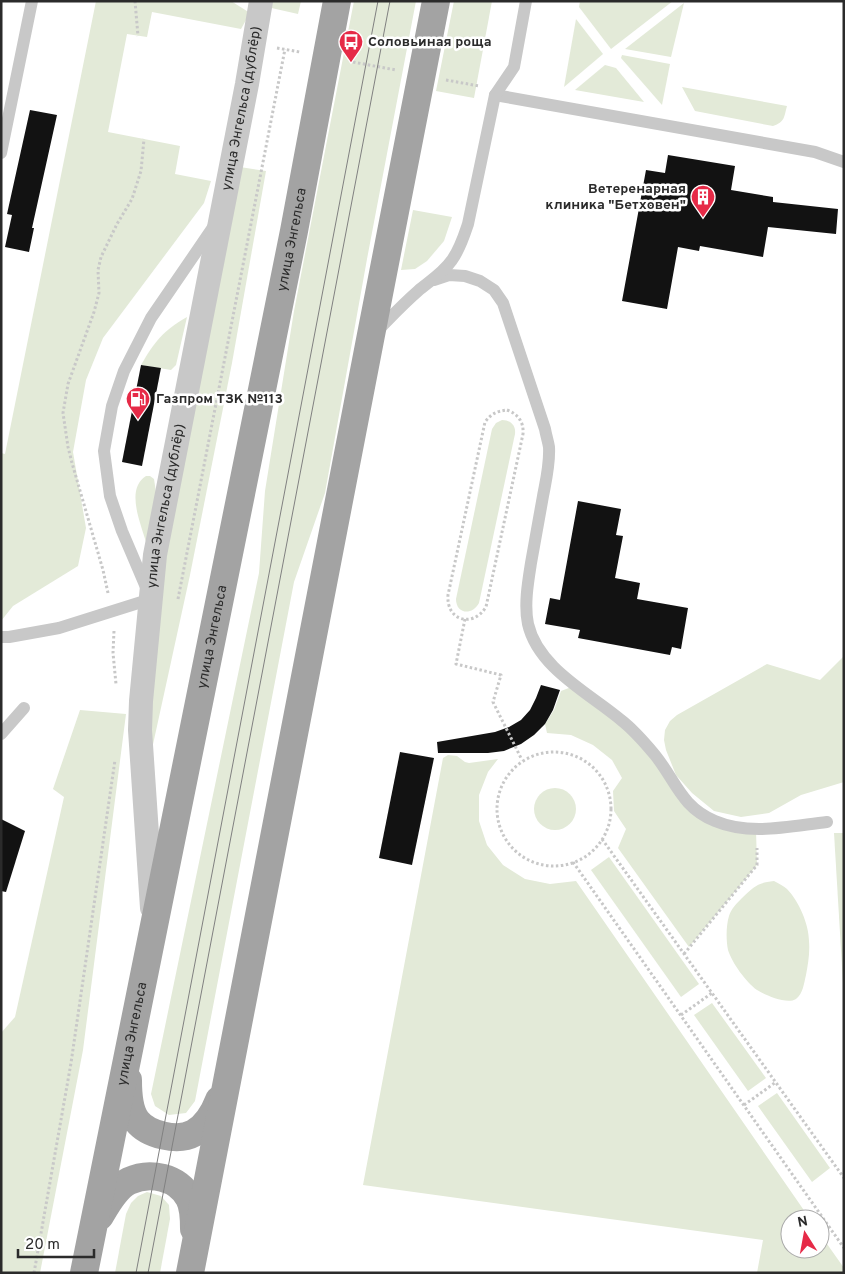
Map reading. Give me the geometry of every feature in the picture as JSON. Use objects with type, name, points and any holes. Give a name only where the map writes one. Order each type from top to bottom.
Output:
[{"type":"main road","name":"улица Энгельса","points":[[87,1261],[292,240],[338,1]]},
{"type":"main road","points":[[191,1266],[436,1]]},
{"type":"main road","points":[[131,1039],[128,1080],[129,1101],[136,1121],[150,1132],[162,1135],[177,1137],[193,1134],[207,1122],[218,1102],[230,1060]]},
{"type":"main road","points":[[87,1261],[100,1216],[112,1195],[128,1181],[142,1176],[160,1176],[179,1184],[189,1198],[195,1227],[191,1266]]},
{"type":"street","name":"улица Энгельса (дублёр)","points":[[153,929],[140,730],[155,555],[261,1]]},
{"type":"lane","points":[[1,153],[32,1]]},
{"type":"lane","points":[[434,280],[452,260],[461,244],[468,224],[497,92],[514,67],[526,1]]},
{"type":"lane","points":[[497,92],[815,152],[844,162]]},
{"type":"lane","points":[[1,637],[59,628],[151,598],[122,531],[110,496],[104,451],[108,424],[124,370],[151,318],[221,215]]},
{"type":"lane","points":[[370,340],[406,302],[420,289],[434,280],[449,275],[465,276],[480,281],[494,290],[503,303],[545,429],[549,447],[548,466],[529,575],[527,600],[528,623],[534,642],[553,666],[622,720],[641,738],[657,758],[687,803],[702,815],[716,822],[756,830],[827,822]]},
{"type":"lane","points":[[1,734],[24,708]]},
{"type":"path","points":[[135,1],[138,36]]},
{"type":"path","points":[[254,43],[421,75],[497,92]]},
{"type":"path","points":[[176,607],[285,49]]},
{"type":"path","points":[[116,687],[112,611],[92,529],[68,447],[64,414],[68,384],[88,331],[98,293],[98,270],[101,257],[132,198],[141,171],[144,140]]},
{"type":"path","points":[[507,410],[513,412],[522,421],[524,427],[523,434],[486,607],[478,616],[472,619],[465,619],[459,618],[454,614],[448,602],[448,595],[485,422],[494,413],[507,410]]},
{"type":"path","points":[[465,619],[456,664],[501,675],[493,702],[522,760]]},
{"type":"path","points":[[557,751],[575,755],[590,764],[603,778],[610,794],[612,812],[607,830],[602,839],[585,857],[568,864],[551,866],[533,862],[518,853],[506,840],[498,824],[496,806],[500,788],[509,773],[522,760],[539,753],[557,751]]},
{"type":"path","points":[[34,1273],[71,1063],[116,752]]},
{"type":"path","points":[[602,839],[844,1178]]},
{"type":"path","points":[[684,954],[757,865],[757,848]]},
{"type":"path","points":[[573,862],[844,1248]]},
{"type":"path","points":[[680,1015],[712,993]]},
{"type":"path","points":[[744,1106],[776,1082]]},
{"type":"green space","points":[[96,1],[231,1],[250,13],[241,29],[152,12],[147,37],[127,34],[108,132],[180,146],[175,174],[211,181],[204,203],[103,338],[86,380],[73,452],[86,528],[78,566],[13,606],[1,621],[1,453],[5,454]]},
{"type":"green space","points":[[268,1],[301,1],[298,14],[267,7]]},
{"type":"green space","points":[[354,1],[416,1],[325,493],[294,582],[195,1101],[186,1113],[169,1115],[155,1106],[151,1094],[259,573],[265,491],[294,311]]},
{"type":"green space","points":[[454,1],[492,1],[474,98],[436,91]]},
{"type":"green space","points":[[580,1],[673,1],[611,49],[579,7]]},
{"type":"green space","points":[[684,3],[671,57],[625,49]]},
{"type":"green space","points":[[576,19],[603,54],[564,87]]},
{"type":"green space","points":[[622,55],[670,64],[662,105],[621,58]]},
{"type":"green space","points":[[605,65],[616,68],[644,102],[575,90]]},
{"type":"green space","points":[[682,87],[787,106],[782,121],[773,126],[695,111]]},
{"type":"green space","points":[[240,167],[266,171],[232,363],[190,575],[152,749],[147,700],[159,586]]},
{"type":"green space","points":[[413,210],[452,217],[444,241],[427,261],[415,269],[401,270]]},
{"type":"green space","points":[[187,317],[176,365],[171,370],[141,365],[160,337]]},
{"type":"green space","points":[[502,420],[512,424],[515,428],[515,434],[479,603],[472,610],[465,612],[459,608],[456,599],[492,429],[496,423]]},
{"type":"green space","points":[[146,476],[154,479],[156,492],[146,542],[138,517],[135,498],[136,489]]},
{"type":"green space","points":[[844,656],[844,782],[801,795],[769,813],[741,817],[714,811],[692,793],[676,775],[664,740],[665,730],[670,721],[677,715],[767,664],[820,680]]},
{"type":"green space","points":[[574,686],[622,720],[701,815],[756,830],[757,865],[689,947],[618,848],[626,829],[614,811],[613,791],[622,778],[612,760],[593,745],[571,735],[547,733],[545,724],[554,710],[561,691]]},
{"type":"green space","points":[[80,710],[126,714],[83,1050],[40,1273],[1,1273],[1,1033],[15,1017],[64,797],[53,789]]},
{"type":"green space","points":[[448,755],[457,756],[469,763],[498,759],[488,772],[479,795],[479,821],[487,845],[503,865],[525,879],[550,884],[576,881],[803,1209],[780,1209],[780,1259],[830,1259],[830,1248],[844,1268],[844,1273],[757,1273],[763,1240],[363,1185],[443,758]]},
{"type":"green space","points":[[559,788],[567,791],[573,797],[576,809],[573,821],[567,827],[551,830],[543,827],[537,821],[534,805],[537,797],[543,791]]},
{"type":"green space","points":[[834,833],[844,833],[844,1000]]},
{"type":"green space","points":[[609,857],[699,984],[681,997],[591,870]]},
{"type":"green space","points":[[774,881],[786,888],[796,900],[809,935],[809,958],[804,985],[798,997],[792,1001],[770,997],[753,987],[736,966],[727,946],[727,924],[733,909],[756,886]]},
{"type":"green space","points":[[712,1003],[766,1078],[748,1091],[694,1015]]},
{"type":"green space","points":[[777,1093],[830,1168],[812,1182],[758,1106]]},
{"type":"green space","points":[[147,1192],[161,1196],[169,1205],[170,1219],[160,1273],[115,1273],[126,1214],[131,1203],[138,1196]]},
{"type":"building","points":[[30,110],[57,115],[32,228],[34,228],[29,252],[5,247],[12,215],[7,214]]},
{"type":"building","points":[[668,155],[735,166],[731,190],[773,197],[773,202],[838,209],[836,234],[768,227],[763,257],[700,246],[699,251],[678,247],[667,309],[622,301],[646,170],[665,173]]},
{"type":"building","points":[[141,365],[161,368],[142,466],[122,462]]},
{"type":"building","points":[[578,501],[621,509],[616,535],[623,536],[615,578],[640,583],[637,599],[688,608],[681,649],[672,647],[670,655],[578,638],[580,630],[545,624],[550,598],[560,600]]},
{"type":"building","points":[[541,685],[560,690],[553,710],[545,724],[521,744],[504,751],[488,753],[438,753],[437,742],[495,732],[521,720],[530,710]]},
{"type":"building","points":[[400,752],[434,758],[412,865],[379,858]]},
{"type":"building","points":[[1,819],[25,831],[6,892],[1,891]]},
{"type":"tram line","points":[[136,1273],[378,1]]},
{"type":"tram line","points":[[148,1273],[390,1]]},
{"type":"place","name":"Соловьиная роща","points":[[351,63]]},
{"type":"place","name":"Ветеренарная клиника \"Бетховен\"","points":[[703,218]]},
{"type":"place","name":"Газпром ТЗК №113","points":[[138,420]]}]
